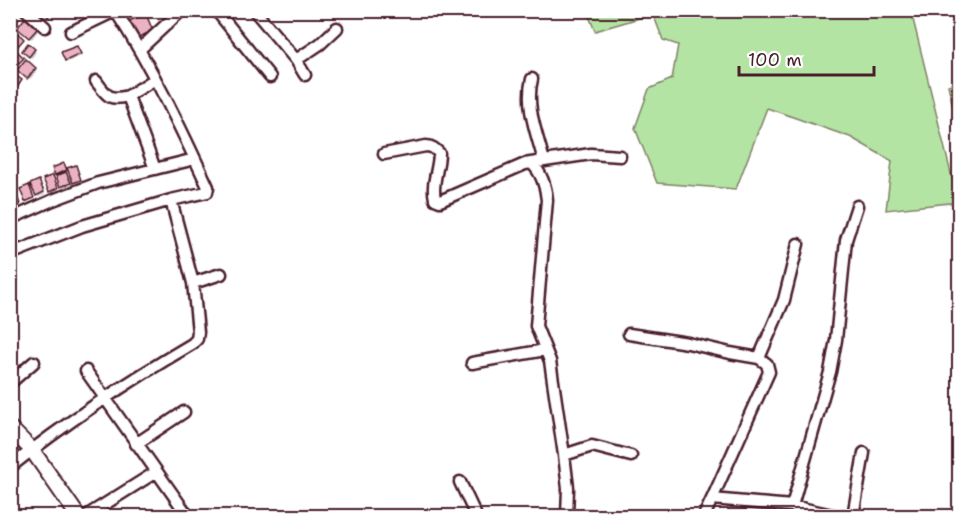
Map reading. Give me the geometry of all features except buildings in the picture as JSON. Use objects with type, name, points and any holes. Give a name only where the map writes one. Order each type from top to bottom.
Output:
[{"type":"street","points":[[26,10],[45,27]]},
{"type":"street","points":[[140,49],[182,10]]},
{"type":"street","points":[[216,10],[270,76]]},
{"type":"street","points":[[254,10],[296,60],[305,75]]},
{"type":"street","points":[[10,254],[82,226],[207,192],[208,187],[195,159],[140,49],[115,11],[71,32]]},
{"type":"street","points":[[296,60],[320,44],[337,28]]},
{"type":"street","points":[[96,81],[111,98],[115,99],[128,96],[155,79]]},
{"type":"street","points":[[532,79],[529,105],[544,160]]},
{"type":"street","points":[[128,96],[155,169]]},
{"type":"street","points":[[384,154],[431,146],[439,153],[434,193],[435,200],[440,201],[465,192],[498,174],[531,163],[591,154],[620,156]]},
{"type":"street","points":[[10,219],[98,183],[195,159]]},
{"type":"street","points":[[531,163],[538,171],[547,193],[536,326],[550,361],[568,488],[567,516]]},
{"type":"street","points":[[10,467],[134,378],[197,339],[193,283],[171,200]]},
{"type":"street","points":[[792,506],[830,372],[836,340],[846,240],[857,206]]},
{"type":"street","points":[[759,358],[784,300],[798,244]]},
{"type":"street","points":[[193,283],[221,274]]},
{"type":"street","points":[[629,334],[688,343],[759,358],[767,364],[769,372],[704,516]]},
{"type":"street","points":[[472,363],[544,350]]},
{"type":"street","points":[[10,383],[34,362]]},
{"type":"street","points":[[86,371],[188,516]]},
{"type":"street","points":[[136,444],[184,412]]},
{"type":"street","points":[[10,428],[32,450],[78,516]]},
{"type":"street","points":[[564,455],[592,446],[631,456]]},
{"type":"street","points":[[853,516],[864,453]]},
{"type":"street","points":[[86,516],[156,471]]},
{"type":"street","points":[[460,482],[476,516]]},
{"type":"street","points":[[712,499],[792,506],[837,516]]},
{"type":"green space","points":[[587,11],[911,11],[958,202],[886,210],[892,161],[850,137],[767,108],[736,189],[657,183],[635,128],[649,89],[672,79],[678,45],[663,40],[653,14],[595,31]]},
{"type":"green space","points":[[960,82],[959,134],[948,85]]}]
